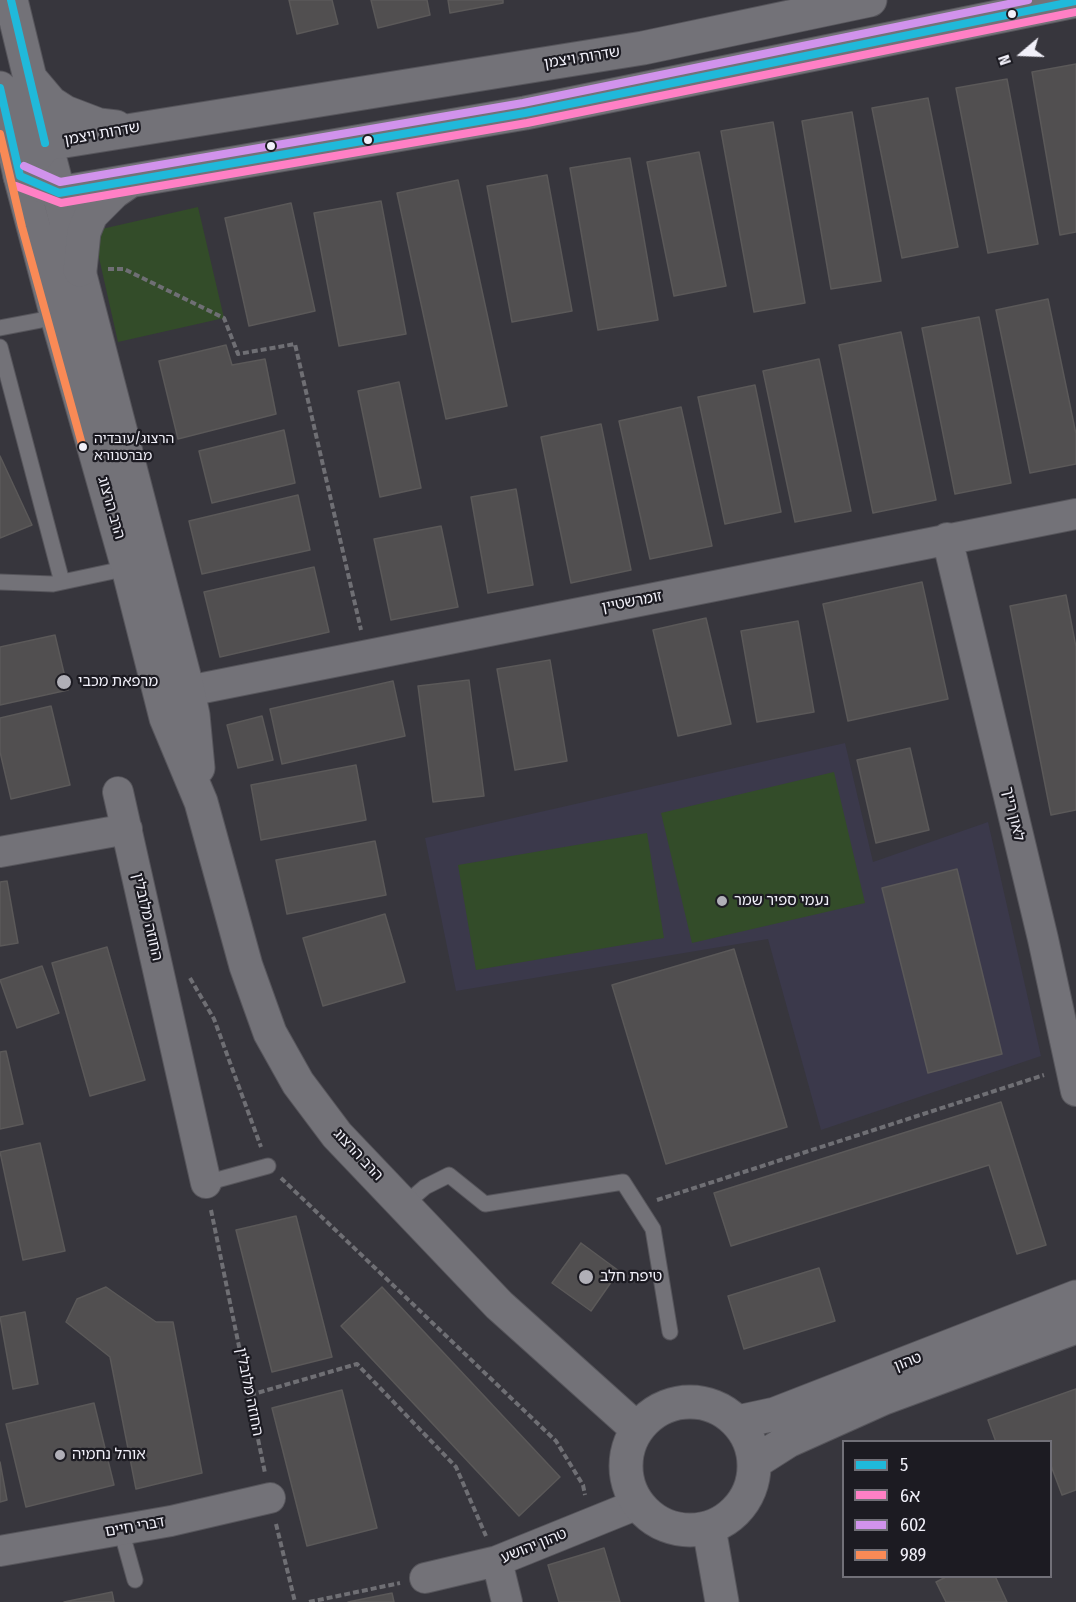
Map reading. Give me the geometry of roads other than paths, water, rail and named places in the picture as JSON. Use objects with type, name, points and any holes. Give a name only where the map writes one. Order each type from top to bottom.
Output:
[{"type":"street","points":[[11,0],[14,83],[65,112],[99,125],[130,128]]},
{"type":"street","name":"שדרות ויצמן","points":[[20,176],[46,144],[130,128],[643,48],[870,0]]},
{"type":"street","points":[[20,176],[59,193],[525,113],[1076,1]]},
{"type":"street","name":"הרב הרצוג","points":[[14,83],[46,144],[80,270],[188,692],[193,715],[201,802]]},
{"type":"street","name":"הרב הרצוג","points":[[14,83],[20,176],[57,317],[128,568],[166,718],[201,802],[246,966],[270,1033],[298,1083],[337,1135],[499,1305],[638,1429]]},
{"type":"street","points":[[80,270],[84,232],[91,215],[114,192],[131,180]]},
{"type":"street","name":"זומרשטיין","points":[[188,692],[947,538],[1076,514]]},
{"type":"street","name":"לאון רייך","points":[[947,538],[1073,1079]]},
{"type":"street","name":"החוזה מלובלין","points":[[118,792],[206,1182]]},
{"type":"street","points":[[0,852],[127,829]]},
{"type":"street","name":"טהון","points":[[738,1422],[775,1414],[1076,1297]]},
{"type":"street","name":"טהון","points":[[755,1462],[788,1441],[884,1398],[1076,1327]]},
{"type":"street","points":[[686,1401],[706,1403],[723,1410],[738,1422],[750,1441],[755,1462],[753,1484],[743,1503],[728,1519],[708,1528],[689,1531],[669,1527],[652,1518],[638,1504],[629,1486],[626,1466],[629,1447],[638,1429],[651,1415],[667,1406],[686,1401]]},
{"type":"street","name":"דברי חיים","points":[[0,1551],[121,1530],[270,1498]]},
{"type":"street","name":"טהון יהושע","points":[[425,1578],[497,1561],[638,1504]]},
{"type":"street","points":[[708,1528],[722,1602]]},
{"type":"street","points":[[497,1561],[507,1602]]},
{"type":"lane","points":[[0,327],[57,317]]},
{"type":"lane","points":[[0,347],[62,582]]},
{"type":"lane","points":[[0,582],[62,582],[128,568]]},
{"type":"lane","points":[[206,1182],[268,1166]]},
{"type":"lane","points":[[404,1205],[425,1187],[449,1175],[484,1204],[623,1182],[653,1229],[670,1332]]},
{"type":"lane","points":[[121,1530],[135,1580]]},
{"type":"place","name":"הרצוג/עובדיה מברטנורא","points":[[83,447]]},
{"type":"place","name":"מרפאת מכבי","points":[[64,682]]},
{"type":"place","name":"נעמי ספיר שמר","points":[[722,901]]},
{"type":"place","name":"טיפת חלב","points":[[586,1277]]},
{"type":"place","name":"אוהל נחמיה","points":[[60,1455]]}]
